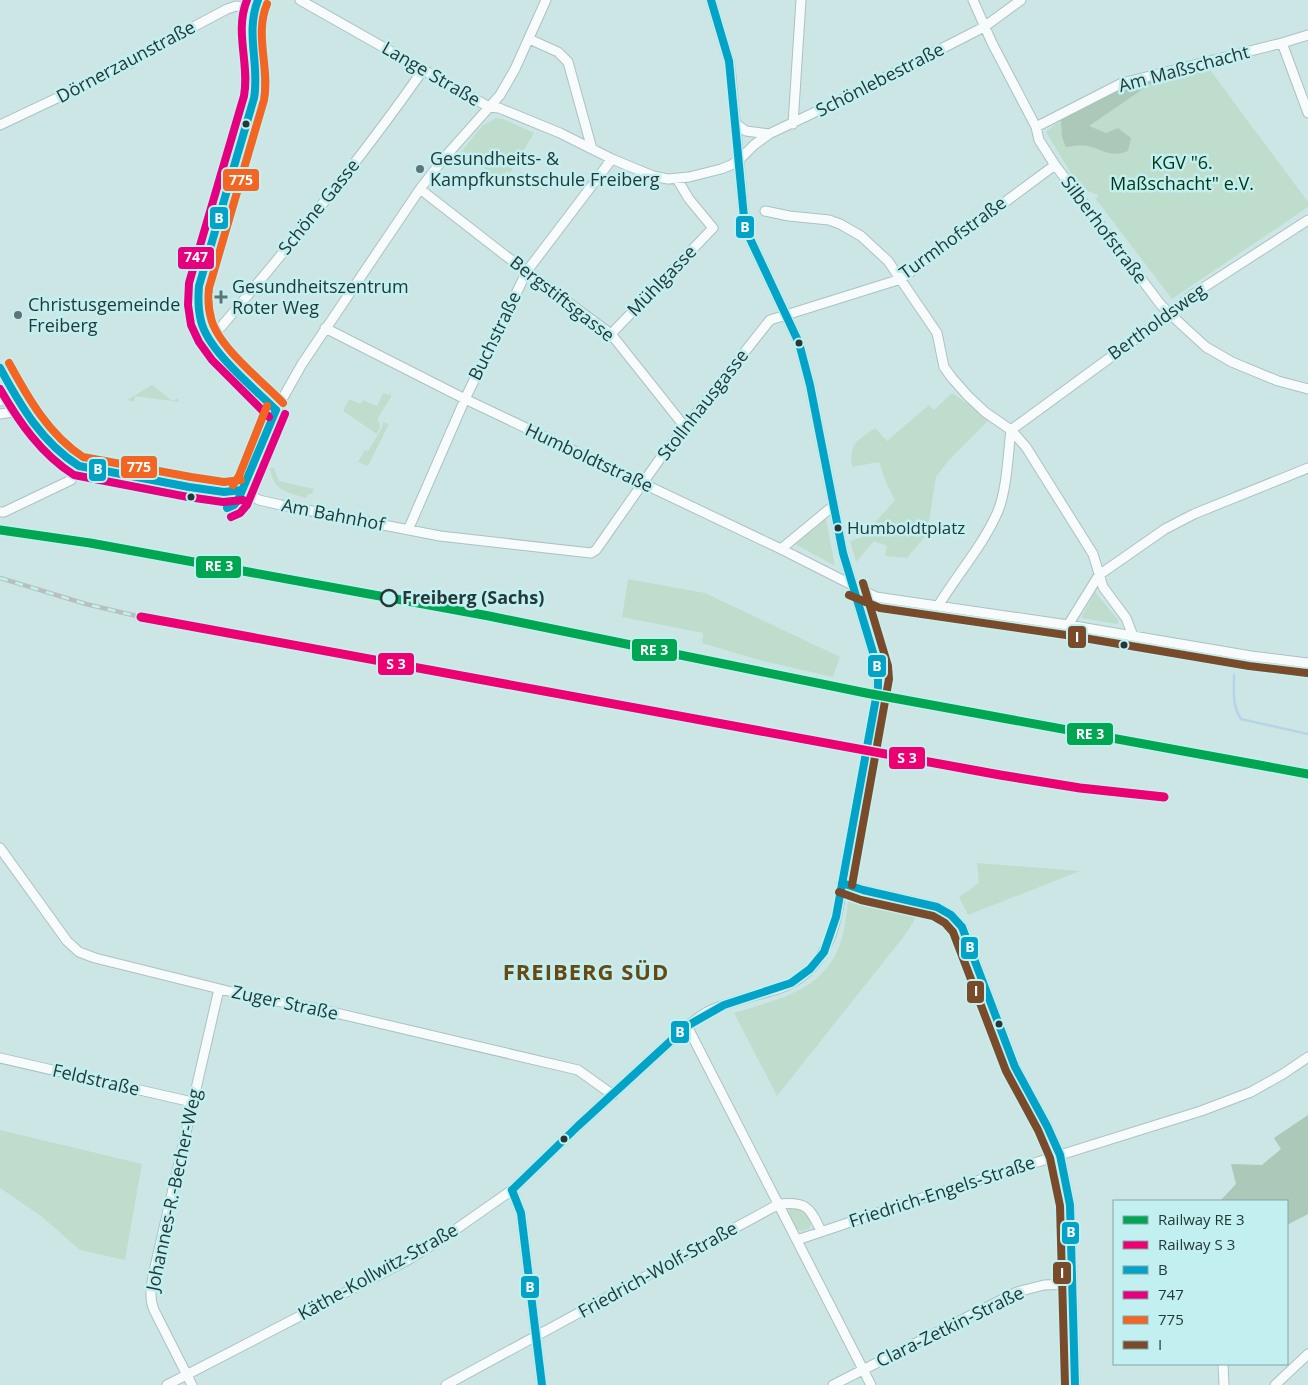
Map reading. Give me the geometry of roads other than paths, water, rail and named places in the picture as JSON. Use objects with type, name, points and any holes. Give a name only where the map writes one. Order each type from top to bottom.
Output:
[{"type":"street","name":"Lange Straße","points":[[300,0],[489,107],[500,108],[560,133],[612,159],[654,176],[668,179],[689,177],[721,169],[740,159]]},
{"type":"street","points":[[242,490],[248,480],[276,410],[302,364],[420,189],[444,158],[500,95],[529,39],[546,0]]},
{"type":"street","points":[[711,0],[729,61],[740,159],[745,228],[799,343],[808,378],[844,558],[878,669],[878,687]]},
{"type":"street","points":[[793,124],[801,0]]},
{"type":"street","name":"Silberhofstraße","points":[[973,0],[984,27],[1036,127],[1039,140],[1054,165],[1161,305],[1206,347],[1232,362],[1273,379],[1308,389]]},
{"type":"street","name":"Schönlebestraße","points":[[740,159],[754,144],[769,134],[793,124],[984,27],[1021,0]]},
{"type":"street","points":[[256,4],[252,18],[256,85],[253,104],[199,286],[198,303],[201,322],[207,337],[219,352],[276,410]]},
{"type":"street","name":"Dörnerzaunstraße","points":[[0,125],[131,62],[134,58],[227,10],[236,6],[256,4]]},
{"type":"street","name":"Am Maßschacht","points":[[1036,127],[1122,83],[1282,43],[1308,34]]},
{"type":"street","points":[[529,39],[558,52],[568,62],[592,149]]},
{"type":"street","points":[[1282,43],[1308,113]]},
{"type":"street","name":"Schöne Gasse","points":[[207,337],[221,328],[318,209],[383,128],[423,70]]},
{"type":"street","points":[[736,124],[746,131],[769,134]]},
{"type":"street","name":"Buchstraße","points":[[408,530],[465,398],[527,271],[612,159]]},
{"type":"street","name":"Turmhofstraße","points":[[786,314],[901,279],[1054,165]]},
{"type":"street","name":"Mühlgasse","points":[[611,334],[713,228],[689,199],[677,179]]},
{"type":"street","name":"Bergstiftsgasse","points":[[420,189],[611,334],[685,427]]},
{"type":"street","points":[[766,210],[805,219],[829,220],[848,227],[862,236],[882,255],[938,333],[944,367],[952,378],[985,412],[1011,430],[1026,447],[1093,554],[1102,587],[1126,618],[1133,636]]},
{"type":"street","name":"Bertholdsweg","points":[[1011,430],[1192,295],[1308,220]]},
{"type":"street","name":"Stollnhausgasse","points":[[591,553],[596,550],[685,427],[770,320],[786,314]]},
{"type":"street","name":"Humboldtstraße","points":[[325,328],[876,597],[1068,625],[1251,656],[1308,663]]},
{"type":"street","name":"Am Bahnhof","points":[[0,368],[24,410],[54,446],[71,462],[80,466],[189,487],[224,492],[242,490],[259,500],[280,505],[440,536],[591,553]]},
{"type":"street","points":[[0,401],[14,393]]},
{"type":"street","points":[[0,414],[24,410]]},
{"type":"street","points":[[938,606],[972,558],[998,512],[1002,500],[1011,430]]},
{"type":"street","points":[[0,512],[4,512],[72,480],[80,466]]},
{"type":"street","points":[[1068,625],[1099,575],[1165,529],[1194,514],[1308,468]]},
{"type":"street","points":[[781,549],[833,506]]},
{"type":"street","points":[[852,832],[854,818]]},
{"type":"street","name":"Zuger Straße","points":[[0,848],[67,941],[79,952],[95,958],[219,989],[319,1009],[578,1070],[613,1095]]},
{"type":"street","name":"Käthe-Kollwitz-Straße","points":[[168,1385],[412,1257],[454,1231],[512,1190],[687,1026],[707,1012],[739,999],[779,988],[804,975],[822,956],[829,942],[848,852]]},
{"type":"street","points":[[842,883],[863,890],[937,906],[951,915],[962,928],[1015,1066],[1060,1155],[1070,1205],[1074,1385]]},
{"type":"street","name":"Johannes-R.-Becher-Weg","points":[[192,1385],[151,1304],[151,1294],[192,1102],[219,989]]},
{"type":"street","points":[[687,1026],[871,1385]]},
{"type":"street","name":"Friedrich-Engels-Straße","points":[[797,1240],[1201,1111],[1244,1095],[1284,1074],[1308,1057]]},
{"type":"street","name":"Feldstraße","points":[[0,1058],[192,1102]]},
{"type":"street","points":[[512,1190],[521,1213],[542,1385]]},
{"type":"street","points":[[779,1204],[792,1203],[806,1206],[811,1211],[821,1231]]},
{"type":"street","name":"Friedrich-Wolf-Straße","points":[[446,1385],[779,1204]]},
{"type":"street","name":"Clara-Zetkin-Straße","points":[[833,1385],[1017,1292],[1044,1285],[1072,1284]]},
{"type":"street","points":[[1275,1385],[1308,1354]]},
{"type":"street","points":[[1223,1365],[1224,1385]]},
{"type":"waterway","points":[[1234,675],[1235,704],[1241,719],[1308,734]]},
{"type":"tunnel","points":[[854,818],[878,687]]},
{"type":"tunnel","points":[[848,852],[852,832]]},
{"type":"railway","points":[[0,578],[86,604],[141,617]]},
{"type":"place","name":"Gesundheits- & Kampfkunstschule Freiberg","points":[[420,169]]},
{"type":"place","name":"Gesundheitszentrum Roter Weg","points":[[221,297]]},
{"type":"place","name":"Christusgemeinde Freiberg","points":[[18,315]]},
{"type":"place","name":"Humboldtplatz","points":[[838,528]]},
{"type":"place","name":"Freiberg (Sachs)","points":[[389,598]]},
{"type":"district","name":"FREIBERG SÜD","points":[[586,972]]},
{"type":"park label","name":"KGV \"6. Maßschacht\" e.V.","points":[[1182,173]]}]
